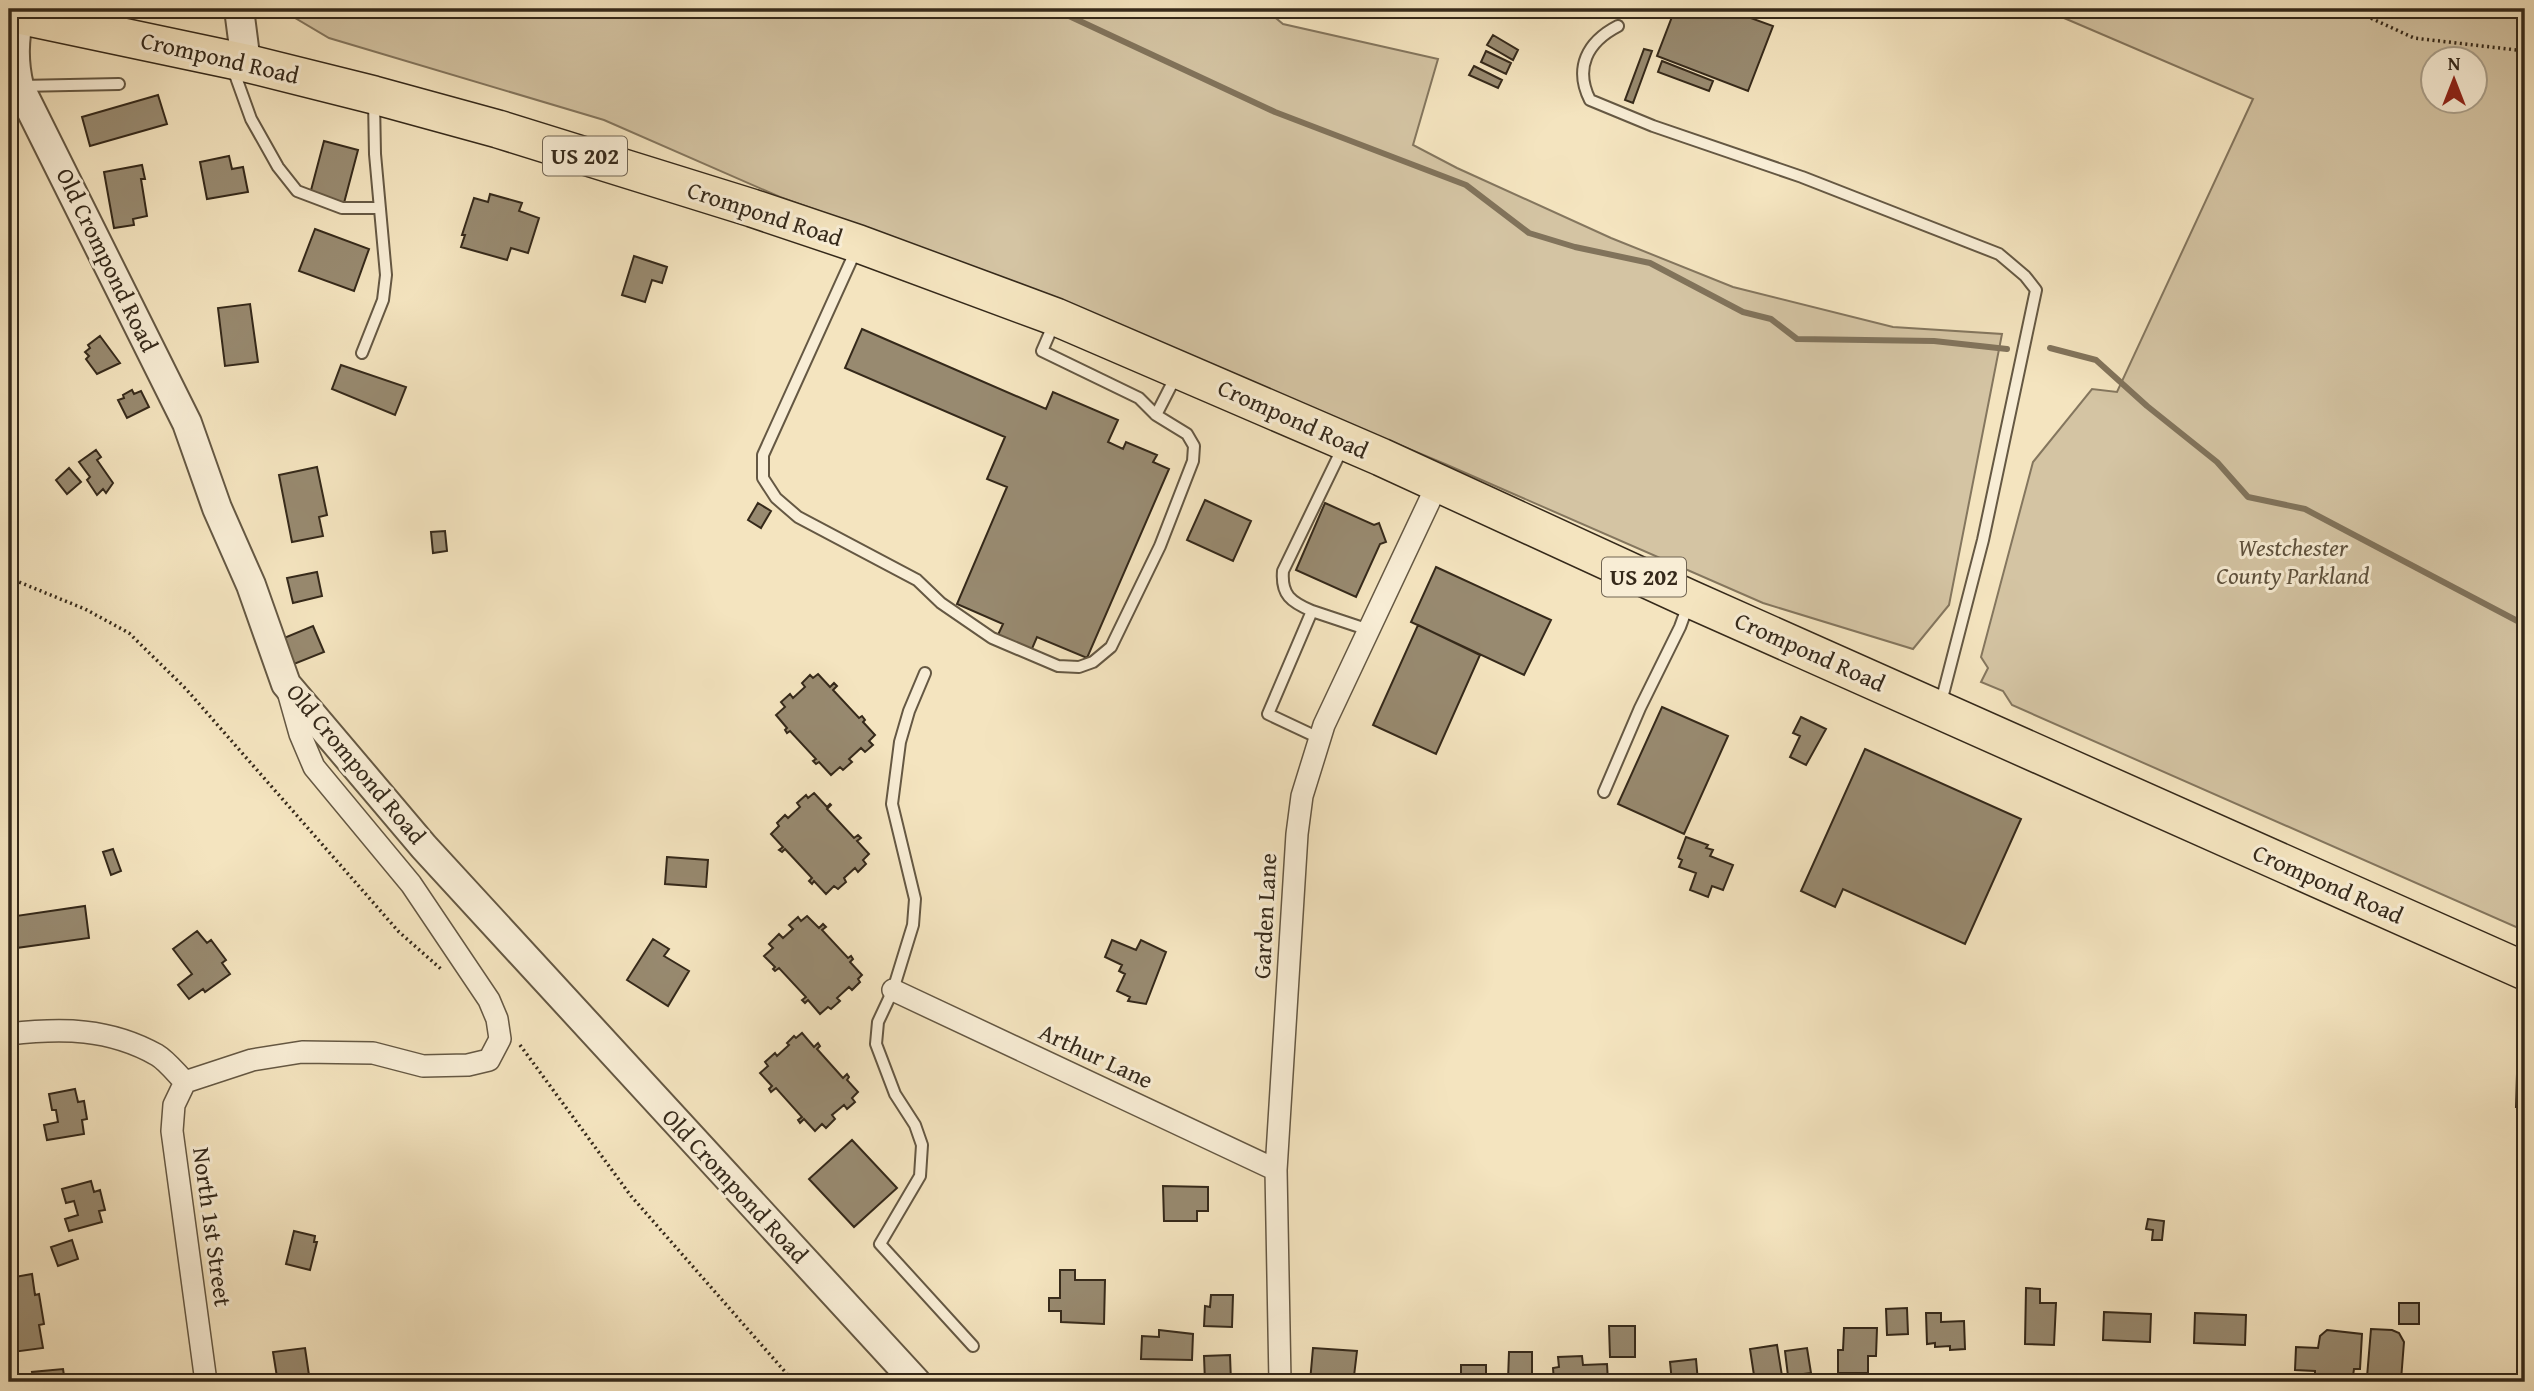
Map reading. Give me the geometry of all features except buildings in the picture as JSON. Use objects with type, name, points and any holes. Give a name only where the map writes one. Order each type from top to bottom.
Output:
[{"type":"highway","name":"Crompond Road","points":[[14,14],[238,61],[374,94],[752,208],[859,244],[1056,317],[1345,441],[1690,599],[2525,971]]},
{"type":"street","points":[[238,61],[239,9]]},
{"type":"street","name":"Old Crompond Road","points":[[14,14],[14,90],[187,422],[217,508],[251,585],[286,684],[424,847],[916,1382]]},
{"type":"street","name":"Garden Lane","points":[[1280,1382],[1276,1170],[1297,834],[1302,796],[1320,738],[1438,483]]},
{"type":"street","points":[[9,1034],[47,1030],[102,1033],[159,1056],[185,1082],[252,1059],[302,1052],[373,1053],[422,1066],[468,1065],[489,1059],[500,1039],[497,1019],[489,1000],[411,884],[314,767],[300,734],[286,684]]},
{"type":"street","name":"Arthur Lane","points":[[893,990],[1276,1170]]},
{"type":"street","name":"North 1st Street","points":[[185,1082],[174,1105],[172,1131],[206,1382]]},
{"type":"lane","points":[[1618,26],[1595,42],[1586,56],[1583,86],[1590,100],[1653,126],[1802,177],[1999,254],[2025,276],[2036,290],[1983,541],[1939,708]]},
{"type":"lane","points":[[238,61],[251,119],[278,167],[297,191],[342,208],[380,208]]},
{"type":"lane","points":[[14,90],[119,84]]},
{"type":"lane","points":[[362,353],[383,300],[386,275],[375,154],[374,94]]},
{"type":"lane","points":[[859,244],[763,455],[763,478],[776,498],[798,517],[917,580],[941,603],[992,638],[1058,666],[1079,667],[1093,662],[1111,648],[1160,546],[1193,461],[1194,446],[1187,434],[1156,415],[1139,398],[1042,351],[1056,317]]},
{"type":"lane","points":[[1156,415],[1179,369]]},
{"type":"lane","points":[[1345,441],[1283,571],[1282,585],[1288,596],[1298,605],[1369,630]]},
{"type":"lane","points":[[1604,792],[1640,708],[1680,627],[1690,599]]},
{"type":"lane","points":[[1312,611],[1268,714],[1320,738]]},
{"type":"lane","points":[[925,673],[909,710],[894,775],[892,804],[915,900],[913,925],[893,990],[878,1022],[876,1044],[895,1094],[915,1125],[922,1145],[920,1176],[880,1244],[973,1346]]},
{"type":"path","points":[[2351,9],[2414,38],[2525,51]]},
{"type":"path","points":[[9,578],[85,609],[129,633],[186,689],[399,932],[448,975]]},
{"type":"path","points":[[497,1019],[529,1056],[631,1196],[794,1382]]},
{"type":"green space","points":[[280,9],[1265,9],[1283,24],[1438,59],[1413,145],[1457,168],[1611,238],[1733,287],[1893,327],[2002,334],[1949,605],[1913,649],[1763,603],[1445,464],[963,263],[780,197],[604,120],[329,38]]},
{"type":"green space","name":"Westchester County Parkland","points":[[2043,9],[2525,9],[2525,931],[2012,705],[2003,691],[1981,682],[1988,668],[1981,657],[2033,462],[2092,389],[2117,392],[2253,99]]},
{"type":"waterway","points":[[1054,9],[1275,112],[1466,185],[1529,233],[1575,247],[1650,263],[1743,312],[1771,319],[1797,339],[1934,341],[2007,349]]},
{"type":"waterway","points":[[2050,348],[2096,360],[2147,406],[2217,462],[2248,497],[2305,509],[2525,625]]}]
